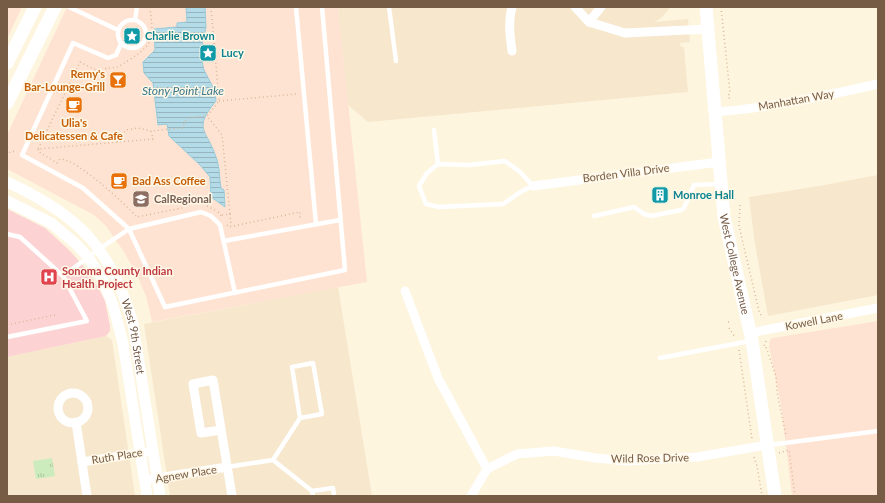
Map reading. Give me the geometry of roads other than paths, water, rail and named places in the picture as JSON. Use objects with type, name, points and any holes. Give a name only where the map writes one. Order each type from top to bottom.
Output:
[{"type":"main road","points":[[7,63],[35,7]]},
{"type":"main road","points":[[7,104],[55,7]]},
{"type":"main road","name":"West College Avenue","points":[[706,7],[724,218],[751,337],[775,496]]},
{"type":"street","points":[[512,7],[510,32],[512,51]]},
{"type":"street","points":[[575,7],[589,22],[625,33],[708,29]]},
{"type":"street","points":[[589,22],[601,7]]},
{"type":"street","name":"Manhattan Way","points":[[714,112],[735,111],[806,100],[878,84]]},
{"type":"street","name":"Borden Villa Drive","points":[[533,186],[719,162]]},
{"type":"street","name":"West 9th Street","points":[[7,182],[54,207],[76,223],[99,249],[117,280],[126,301],[133,324],[160,496]]},
{"type":"street","name":"West 9th Street","points":[[7,201],[52,223],[76,244],[88,257],[103,280],[113,305],[123,342],[147,496]]},
{"type":"street","points":[[405,291],[438,378],[488,469],[471,496]]},
{"type":"street","name":"Kowell Lane","points":[[751,337],[878,308]]},
{"type":"street","name":"Agnew Place","points":[[221,430],[201,433],[193,384],[213,380],[232,496]]},
{"type":"street","name":"Ruth Place","points":[[76,422],[87,496]]},
{"type":"street","name":"Wild Rose Drive","points":[[488,469],[518,454],[554,451],[595,458],[627,461],[698,457],[767,445]]},
{"type":"street","name":"Ruth Place","points":[[82,462],[153,451]]},
{"type":"street","name":"Agnew Place","points":[[145,480],[227,467]]},
{"type":"lane","points":[[69,7],[118,30]]},
{"type":"lane","points":[[135,20],[137,7]]},
{"type":"lane","points":[[296,7],[316,224]]},
{"type":"lane","points":[[121,44],[116,55],[108,58],[73,43],[22,155],[83,188],[129,230],[165,307],[345,270],[322,7]]},
{"type":"lane","points":[[390,7],[396,61]]},
{"type":"lane","points":[[135,20],[143,26],[146,35],[145,40],[139,47],[130,48],[121,44],[117,36],[118,30],[122,23],[135,20]]},
{"type":"lane","points":[[434,130],[438,164]]},
{"type":"lane","points":[[505,161],[520,172],[533,186],[522,191],[503,204],[439,208],[426,204],[419,186],[426,173],[438,164],[469,165],[505,161]]},
{"type":"lane","points":[[594,216],[634,207],[650,216],[679,211],[684,208],[694,185],[721,184]]},
{"type":"lane","points":[[63,276],[99,249],[129,230],[201,212],[211,216],[220,225],[235,293]]},
{"type":"lane","points":[[224,241],[340,220]]},
{"type":"lane","points":[[7,234],[20,237],[63,276],[87,321],[7,337]]},
{"type":"lane","points":[[660,358],[737,344],[751,337]]},
{"type":"lane","points":[[227,467],[273,460],[300,418],[292,367],[313,363],[322,414],[300,418]]},
{"type":"lane","points":[[767,445],[878,431]]},
{"type":"lane","points":[[273,460],[313,494],[333,488],[334,496]]},
{"type":"water","name":"Stony Point Lake","points":[[186,7],[205,7],[206,27],[200,53],[204,70],[215,91],[216,101],[205,118],[203,124],[219,168],[221,188],[224,190],[225,207],[211,197],[210,177],[200,165],[169,136],[167,124],[158,125],[153,83],[144,73],[143,62],[155,50],[154,29],[177,27],[177,23],[187,22]]},
{"type":"place","name":"Charlie Brown","points":[[132,36]]},
{"type":"place","name":"Lucy","points":[[208,53]]},
{"type":"place","name":"Remy's Bar-Lounge-Grill","points":[[118,80]]},
{"type":"place","name":"Ulia's Delicatessen & Cafe","points":[[74,105]]},
{"type":"place","name":"Bad Ass Coffee","points":[[119,181]]},
{"type":"place","name":"Monroe Hall","points":[[660,195]]},
{"type":"place","name":"CalRegional","points":[[141,199]]},
{"type":"place","name":"Sonoma County Indian Health Project","points":[[49,277]]}]
